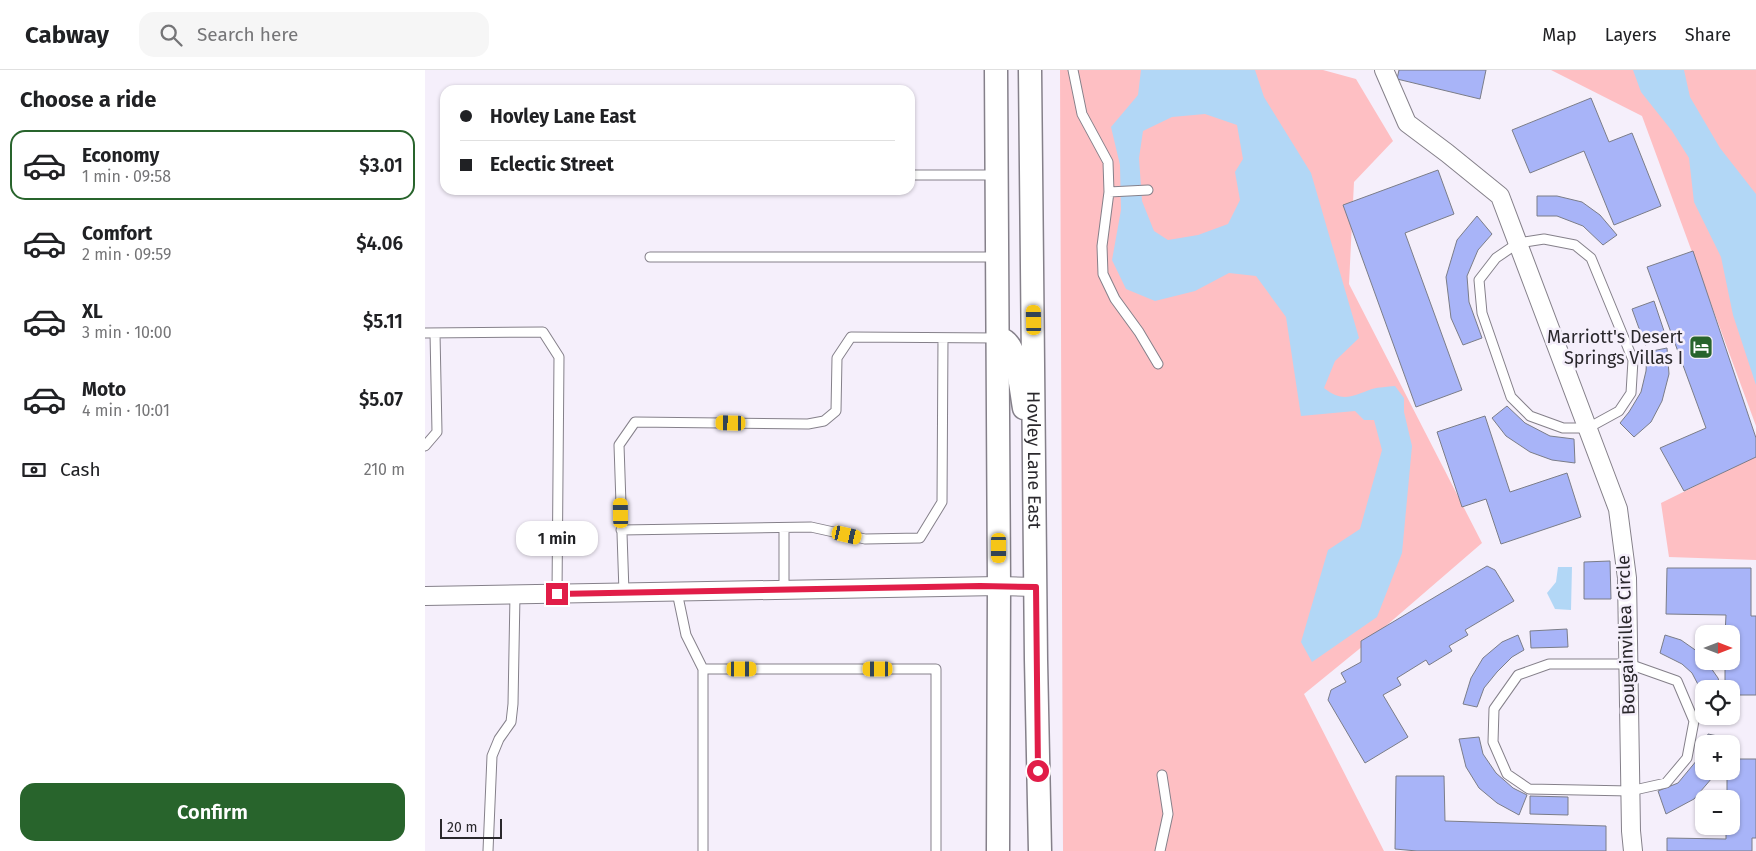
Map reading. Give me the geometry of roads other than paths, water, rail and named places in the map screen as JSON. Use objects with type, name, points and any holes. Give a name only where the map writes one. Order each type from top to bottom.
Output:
[{"type":"street","name":"Hovley Lane East","points":[[996,70],[999,586],[998,851]]},
{"type":"street","name":"Hovley Lane East","points":[[1030,70],[1040,851]]},
{"type":"street","name":"Bougainvillea Circle","points":[[1384,70],[1407,123],[1500,196],[1618,509],[1627,578],[1630,791],[1633,851]]},
{"type":"street","points":[[998,338],[1007,341],[1016,363],[1025,418],[1035,460]]},
{"type":"street","points":[[425,596],[999,586],[1036,587]]},
{"type":"lane","points":[[1073,70],[1082,114],[1108,162],[1109,192],[1102,246],[1103,274],[1115,299],[1139,332],[1158,364]]},
{"type":"lane","points":[[915,175],[997,175]]},
{"type":"lane","points":[[1109,192],[1149,190]]},
{"type":"lane","points":[[1544,239],[1575,245],[1591,258],[1633,360],[1631,392],[1619,411],[1588,428],[1563,428],[1530,416],[1511,397],[1482,312],[1479,280],[1496,258],[1518,243],[1544,239]]},
{"type":"lane","points":[[650,257],[997,257]]},
{"type":"lane","points":[[425,333],[543,332],[559,357],[557,594]]},
{"type":"lane","points":[[425,446],[437,432],[435,333]]},
{"type":"lane","points":[[624,592],[619,445],[635,422],[808,424],[824,421],[836,411],[837,358],[851,337],[998,338]]},
{"type":"lane","points":[[621,530],[811,527],[865,539],[920,538],[942,502],[943,338]]},
{"type":"lane","points":[[784,528],[784,590]]},
{"type":"lane","points":[[677,592],[686,635],[703,669],[703,851]]},
{"type":"lane","points":[[487,851],[492,756],[499,739],[511,722],[513,704],[515,595]]},
{"type":"lane","points":[[1549,664],[1629,664],[1677,681],[1694,720],[1687,758],[1666,783],[1630,791],[1529,789],[1507,774],[1493,742],[1494,709],[1518,675],[1549,664]]},
{"type":"lane","points":[[703,669],[936,669],[936,851]]},
{"type":"lane","points":[[1160,851],[1168,814],[1162,775]]},
{"type":"water","points":[[1141,70],[1255,70],[1264,97],[1311,173],[1359,338],[1335,361],[1324,388],[1331,393],[1348,397],[1375,388],[1395,386],[1404,398],[1404,412],[1412,446],[1402,553],[1377,617],[1312,662],[1301,642],[1328,550],[1360,529],[1382,450],[1374,420],[1364,420],[1355,411],[1301,416],[1286,317],[1256,276],[1229,273],[1195,291],[1155,301],[1126,289],[1112,260],[1121,210],[1120,165],[1111,127],[1138,95]],"holes":[[[1205,114],[1237,125],[1243,159],[1235,172],[1240,200],[1228,224],[1198,235],[1168,240],[1154,231],[1142,201],[1139,158],[1143,131],[1172,117]]]},
{"type":"water","points":[[1633,70],[1684,70],[1690,97],[1720,148],[1756,194],[1756,385],[1733,315],[1721,257],[1694,202],[1689,158],[1672,131],[1641,92]]},
{"type":"water","points":[[1558,567],[1572,567],[1571,610],[1555,609],[1547,593],[1556,582]]},
{"type":"place","name":"Marriott's Desert Springs Villas I","points":[[1701,347]]}]
